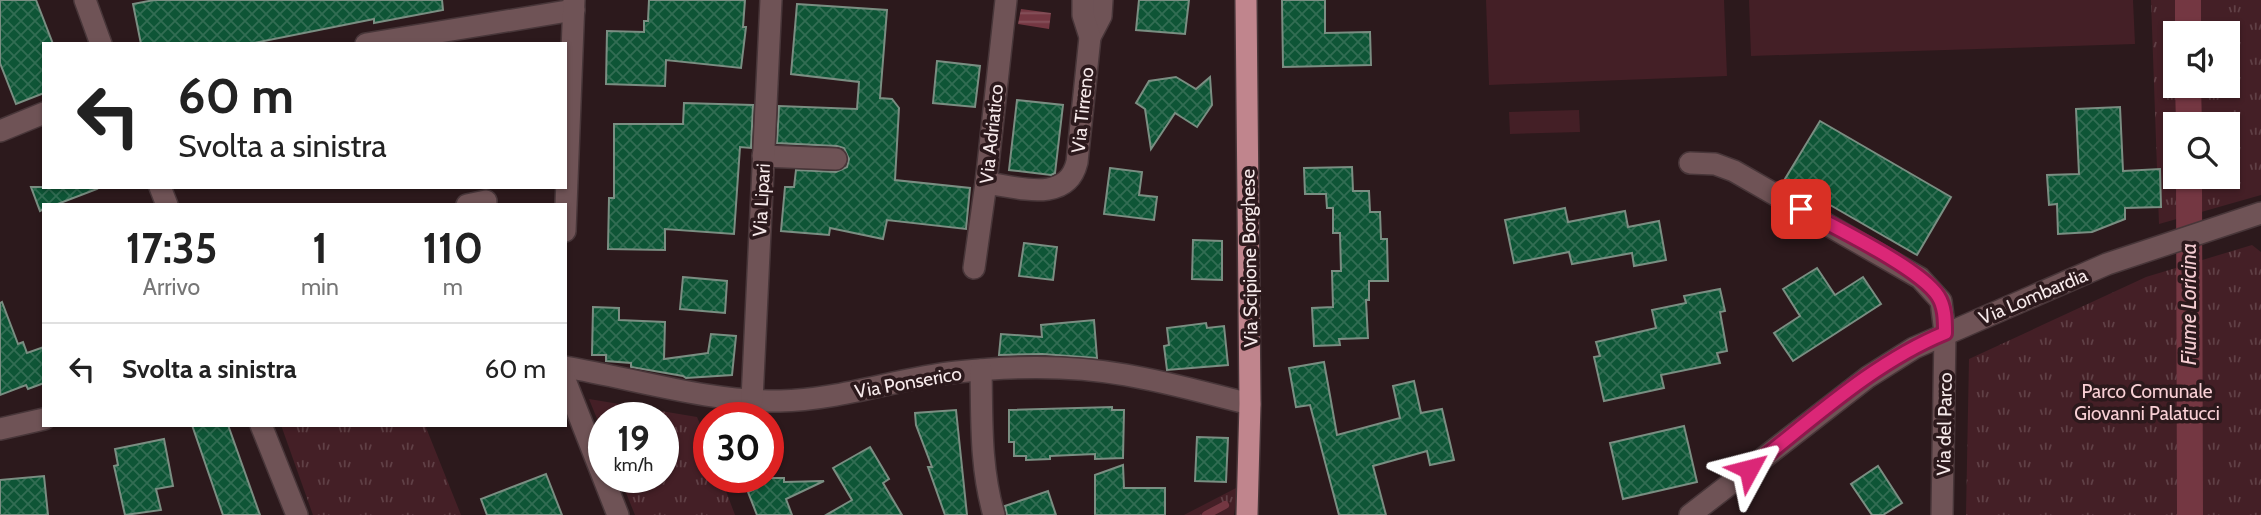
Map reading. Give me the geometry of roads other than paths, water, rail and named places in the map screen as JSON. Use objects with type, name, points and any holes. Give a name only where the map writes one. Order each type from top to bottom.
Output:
[{"type":"main road","name":"Via Scipione Borghese","points":[[1246,0],[1250,404],[1247,515]]},
{"type":"street","points":[[85,0],[100,42]]},
{"type":"street","name":"Via Lipari","points":[[752,400],[771,0]]},
{"type":"street","name":"Via Adriatico","points":[[974,268],[1006,0]]},
{"type":"street","name":"Via Tirreno","points":[[1083,0],[1083,15],[1090,37]]},
{"type":"street","name":"Via Tirreno","points":[[986,183],[1052,190],[1072,177],[1077,162],[1090,37],[1101,16],[1102,0]]},
{"type":"street","points":[[377,42],[574,5],[567,181]]},
{"type":"street","points":[[0,131],[42,114]]},
{"type":"street","points":[[763,156],[836,159]]},
{"type":"street","name":"Via del Parco","points":[[1690,163],[1715,164],[1734,171],[1920,278],[1941,301],[1945,333],[1942,515]]},
{"type":"street","name":"Via Lombardia","points":[[1690,515],[1879,369],[1914,348],[2107,264],[2261,213]]},
{"type":"street","name":"Via Ponserico","points":[[567,367],[752,400],[813,398],[894,382],[981,370],[1066,369],[1111,373],[1250,404]]},
{"type":"street","points":[[981,370],[982,456],[994,515]]},
{"type":"street","points":[[567,385],[618,515]]},
{"type":"street","points":[[0,429],[42,419]]},
{"type":"street","points":[[262,427],[297,515]]},
{"type":"waterway","name":"Fiume Loricina","points":[[2188,0],[2188,21]]},
{"type":"waterway","name":"Fiume Loricina","points":[[2188,98],[2189,112]]},
{"type":"waterway","name":"Fiume Loricina","points":[[2189,189],[2190,515]]},
{"type":"waterway","points":[[1206,515],[1225,505]]},
{"type":"park label","name":"Parco Comunale Giovanni Palatucci","points":[[2147,402]]}]
